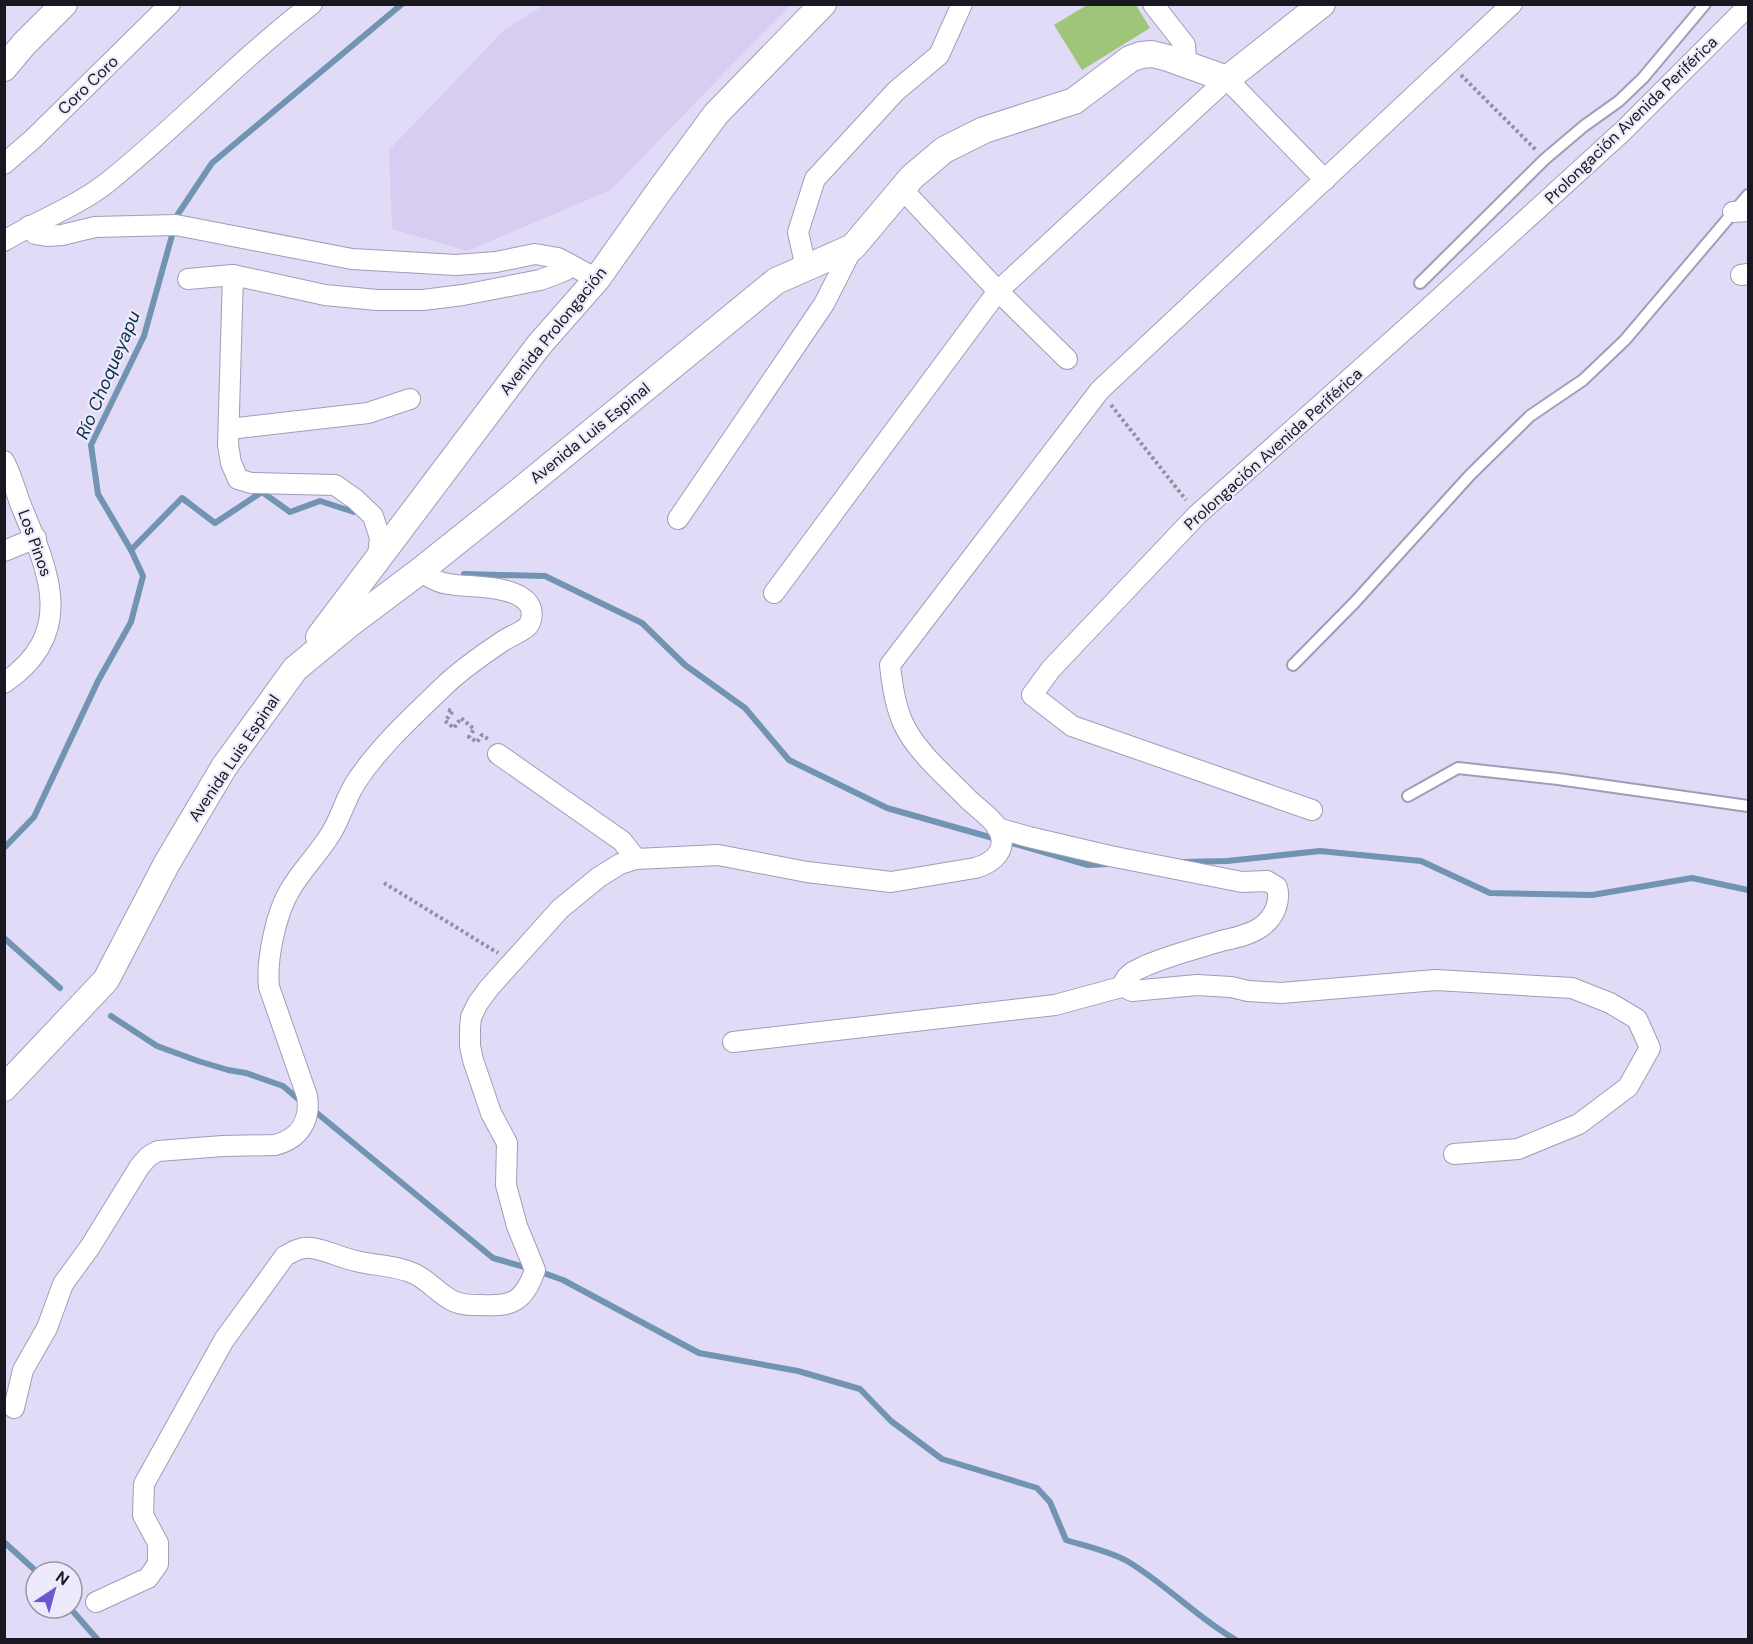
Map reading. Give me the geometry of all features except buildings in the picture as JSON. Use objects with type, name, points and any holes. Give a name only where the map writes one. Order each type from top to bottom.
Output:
[{"type":"street","points":[[4,68],[24,44],[64,4]]},
{"type":"street","name":"Coro Coro","points":[[4,164],[33,139],[170,4]]},
{"type":"street","points":[[4,241],[29,226],[63,211],[108,182],[262,44],[312,4]]},
{"type":"street","name":"Avenida Prolongación","points":[[295,669],[539,345],[597,279],[716,114],[823,4]]},
{"type":"street","points":[[806,268],[798,232],[815,179],[896,91],[939,55],[962,4]]},
{"type":"street","points":[[1153,4],[1185,45],[1186,63]]},
{"type":"street","points":[[774,593],[998,291],[1227,79],[1322,4]]},
{"type":"street","points":[[1125,986],[1125,979],[1132,972],[1165,957],[1259,929],[1276,910],[1279,892],[1277,887],[1267,881],[1242,882],[1110,856],[998,828],[917,744],[903,723],[894,698],[890,665],[1100,390],[1512,4]]},
{"type":"street","name":"Prolongación Avenida Periférica","points":[[1312,810],[1071,726],[1032,695],[1051,669],[1197,515],[1623,131],[1749,6]]},
{"type":"street","name":"Avenida Luis Espinal","points":[[4,1088],[106,980],[167,863],[224,767],[295,669],[352,622],[420,571],[776,281],[853,248],[912,177],[944,150],[984,130],[1074,101],[1130,59],[1152,54],[1186,63],[1227,79]]},
{"type":"street","points":[[1227,79],[1325,180]]},
{"type":"street","points":[[902,189],[998,291],[1067,359]]},
{"type":"street","points":[[29,226],[35,234],[47,236],[96,227],[176,225],[352,259],[456,265],[496,262],[535,254],[558,258],[597,279]]},
{"type":"street","points":[[678,519],[824,304],[853,248]]},
{"type":"street","points":[[188,279],[233,276],[325,295],[376,300],[423,300],[463,295],[540,280],[566,270],[569,264]]},
{"type":"street","points":[[233,276],[228,445],[231,463],[238,479],[251,483],[335,485],[355,499],[372,516],[380,538],[378,556]]},
{"type":"street","points":[[229,429],[368,412],[410,399]]},
{"type":"street","name":"Los Pinos","points":[[4,461],[36,538],[48,575],[51,604],[48,630],[37,653],[16,676],[4,683]]},
{"type":"street","points":[[4,551],[36,538]]},
{"type":"street","points":[[14,1408],[23,1370],[47,1328],[63,1284],[90,1247],[140,1166],[149,1156],[158,1151],[183,1148],[275,1145],[288,1142],[299,1133],[305,1123],[309,1107],[307,1096],[269,987],[269,957],[283,902],[331,833],[346,799],[370,762],[443,686],[472,663],[527,627],[532,614],[530,606],[524,599],[511,592],[475,586],[449,585],[420,571]]},
{"type":"street","points":[[498,754],[622,841],[636,859]]},
{"type":"street","points":[[96,1602],[148,1578],[158,1564],[158,1543],[143,1515],[144,1484],[224,1340],[285,1256],[300,1248],[311,1248],[356,1261],[401,1269],[427,1281],[454,1302],[463,1304],[502,1306],[513,1303],[530,1285],[535,1270],[517,1226],[507,1185],[507,1143],[491,1113],[470,1046],[471,1017],[478,1003],[560,909],[591,883],[620,864],[636,859],[718,855],[807,872],[891,882],[987,865],[997,856],[1001,847],[998,828]]},
{"type":"street","points":[[1125,986],[1132,991],[1197,985],[1281,993],[1436,980],[1488,982],[1572,988],[1610,1003],[1637,1019],[1650,1048],[1634,1077],[1628,1087],[1579,1124],[1518,1149],[1454,1154]]},
{"type":"street","points":[[733,1042],[1055,1005],[1125,986]]},
{"type":"lane","points":[[1420,283],[1545,159],[1584,126],[1619,101],[1643,78],[1705,4]]},
{"type":"lane","points":[[1293,665],[1355,602],[1470,476],[1530,416],[1583,380],[1625,340],[1741,211],[1749,195]]},
{"type":"lane","points":[[1408,796],[1458,768],[1558,778],[1749,806]]},
{"type":"path","points":[[1450,64],[1545,159]]},
{"type":"path","points":[[1100,390],[1197,515]]},
{"type":"path","points":[[441,714],[449,709],[453,711],[445,721],[454,729],[461,718],[474,729],[469,737],[477,742],[482,735],[490,741],[486,749],[498,754]]},
{"type":"path","points":[[384,883],[512,962]]},
{"type":"shaded area","points":[[546,4],[790,5],[611,190],[467,251],[392,229],[389,150],[505,29]]},
{"type":"green space","points":[[1087,5],[1136,5],[1150,28],[1082,70],[1054,25]]},
{"type":"waterway","name":"Río Choqueyapu","points":[[4,848],[34,817],[98,681],[131,622],[143,576],[131,550],[98,494],[91,445],[144,336],[178,214],[212,163],[402,4]]},
{"type":"waterway","points":[[131,550],[182,498],[215,523],[262,492],[290,512],[320,501],[354,512]]},
{"type":"waterway","points":[[464,574],[545,576],[642,623],[685,665],[745,708],[789,760],[887,808],[993,838]]},
{"type":"waterway","points":[[1005,841],[1088,865],[1108,864]]},
{"type":"waterway","points":[[1184,862],[1227,861],[1320,851],[1421,861],[1490,893],[1592,895],[1692,878],[1748,890]]},
{"type":"waterway","points":[[4,938],[60,988]]},
{"type":"waterway","points":[[111,1016],[157,1046],[198,1061],[246,1073],[283,1086],[303,1103]]},
{"type":"waterway","points":[[312,1109],[493,1258],[563,1280],[699,1353],[798,1371],[860,1389],[891,1421],[942,1459],[1037,1488],[1050,1502],[1066,1540],[1127,1561],[1208,1622],[1236,1640]]},
{"type":"waterway","points":[[4,1542],[24,1560]]},
{"type":"waterway","points":[[80,1620],[98,1640]]}]
